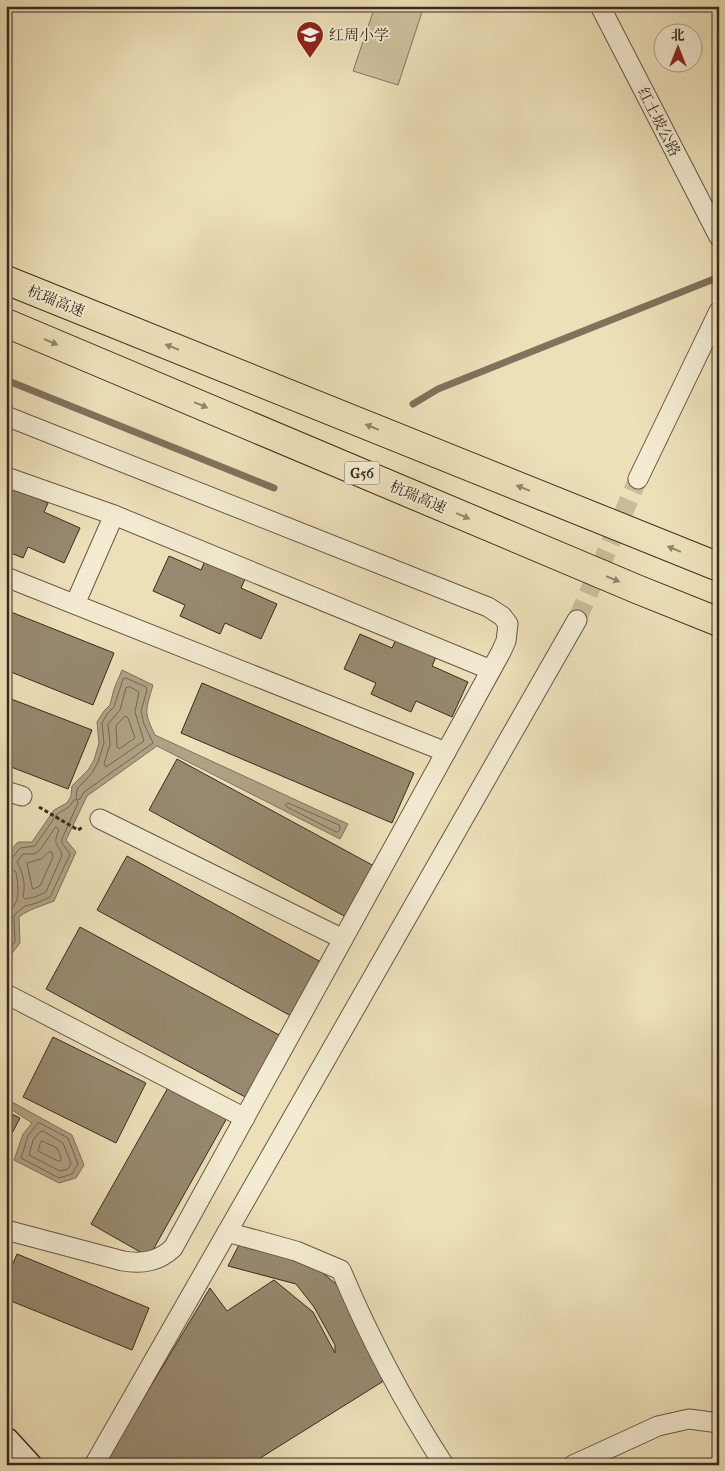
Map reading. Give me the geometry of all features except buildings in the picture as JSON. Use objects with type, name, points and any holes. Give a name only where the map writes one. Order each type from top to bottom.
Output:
[{"type":"highway","name":"杭瑞高速","points":[[6,280],[719,567]]},
{"type":"highway","name":"杭瑞高速","points":[[6,323],[719,622]]},
{"type":"main road","points":[[6,1441],[28,1465]]},
{"type":"street","name":"红土坡公路","points":[[600,6],[719,237]]},
{"type":"street","points":[[638,480],[719,311]]},
{"type":"street","points":[[6,416],[488,607],[502,616],[508,624],[506,641],[501,652],[173,1248],[164,1256],[155,1260],[134,1263],[6,1230]]},
{"type":"street","points":[[6,477],[114,516],[491,670]]},
{"type":"street","points":[[75,604],[114,516]]},
{"type":"street","points":[[6,577],[446,752]]},
{"type":"street","points":[[94,1465],[577,620]]},
{"type":"street","points":[[100,820],[343,939]]},
{"type":"street","points":[[10,996],[245,1118]]},
{"type":"street","points":[[228,1232],[296,1251],[341,1270],[359,1314],[419,1426],[444,1465]]},
{"type":"street","points":[[573,1465],[658,1426],[689,1419],[719,1423]]},
{"type":"path","points":[[47,812],[78,830]]},
{"type":"shaded area","points":[[375,6],[424,6],[398,85],[353,71]]},
{"type":"water","points":[[122,670],[153,685],[147,715],[155,735],[348,824],[340,839],[157,746],[87,796],[66,840],[76,852],[54,901],[19,917],[20,943],[6,961],[6,907],[11,900],[13,892],[11,874],[6,871],[9,855],[12,848],[18,842],[32,842],[54,810],[67,803],[71,796],[72,786],[88,770],[94,760],[99,743],[97,722],[110,705]]},
{"type":"water","points":[[6,1098],[72,1135],[84,1165],[76,1178],[59,1183],[14,1160],[23,1134],[32,1123],[6,1106]]},
{"type":"waterway","points":[[413,404],[438,389],[719,277]]},
{"type":"waterway","points":[[6,380],[274,488]]},
{"type":"tunnel","points":[[577,620],[638,479]]},
{"type":"place","name":"红周小学","points":[[310,59]]}]
